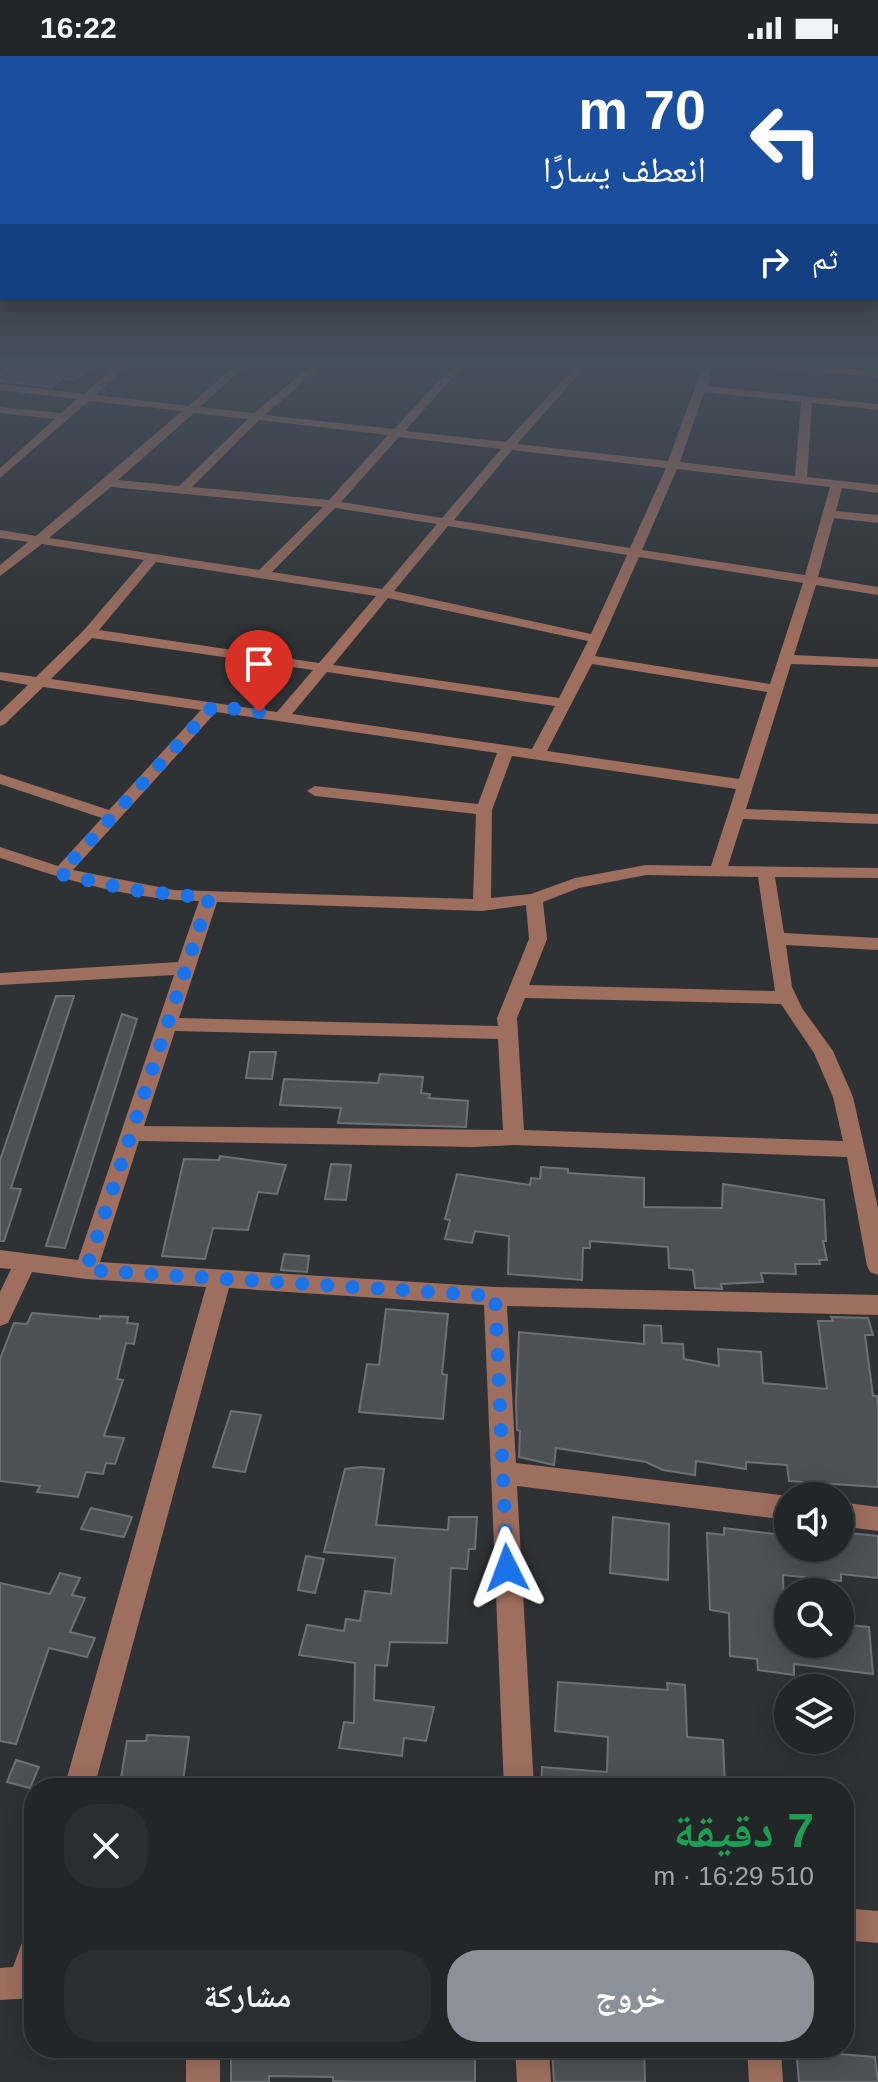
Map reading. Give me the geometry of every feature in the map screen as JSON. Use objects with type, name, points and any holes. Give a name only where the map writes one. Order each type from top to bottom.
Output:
[{"type":"street","points":[[0,572],[142,453]]},
{"type":"street","points":[[182,490],[220,453]]},
{"type":"street","points":[[263,573],[379,453]]},
{"type":"street","points":[[282,716],[321,665],[504,453]]},
{"type":"street","points":[[569,453],[878,489]]},
{"type":"street","points":[[538,753],[587,659],[678,453]]},
{"type":"street","points":[[801,481],[803,453]]},
{"type":"street","points":[[0,474],[6,463]]},
{"type":"street","points":[[108,483],[332,504],[878,591]]},
{"type":"street","points":[[718,870],[810,582],[837,485]]},
{"type":"street","points":[[830,514],[878,519]]},
{"type":"street","points":[[0,534],[383,593],[596,639]]},
{"type":"street","points":[[0,721],[89,633],[154,556]]},
{"type":"street","points":[[89,633],[565,703]]},
{"type":"street","points":[[587,659],[774,689]]},
{"type":"street","points":[[784,659],[878,663]]},
{"type":"street","points":[[0,676],[745,785]]},
{"type":"street","points":[[60,874],[213,706]]},
{"type":"street","points":[[482,905],[484,810],[507,748]]},
{"type":"street","points":[[0,779],[112,816]]},
{"type":"street","points":[[315,791],[484,810]]},
{"type":"street","points":[[735,814],[878,819]]},
{"type":"street","points":[[0,852],[60,874],[132,890],[209,898],[482,905],[534,899],[575,883],[624,872],[878,873]]},
{"type":"street","points":[[766,872],[774,938],[787,998],[832,1070],[856,1149],[878,1266]]},
{"type":"street","points":[[86,1270],[209,898]]},
{"type":"street","points":[[514,1137],[507,1033],[510,1005],[529,969],[538,939],[534,899]]},
{"type":"street","points":[[774,938],[878,944]]},
{"type":"street","points":[[0,979],[186,968]]},
{"type":"street","points":[[517,991],[787,998]]},
{"type":"street","points":[[168,1024],[507,1033]]},
{"type":"street","points":[[132,1133],[473,1139],[514,1137],[856,1149]]},
{"type":"street","points":[[0,1259],[86,1270],[495,1296],[878,1305]]},
{"type":"street","points":[[0,1316],[26,1262]]},
{"type":"street","points":[[82,1778],[220,1279]]},
{"type":"street","points":[[495,1296],[518,1778]]},
{"type":"street","points":[[503,1473],[774,1506]]},
{"type":"street","points":[[854,1516],[878,1519]]},
{"type":"street","points":[[854,1925],[878,1927]]},
{"type":"street","points":[[203,2058],[203,2082]]},
{"type":"street","points":[[533,2058],[534,2082]]},
{"type":"street","points":[[765,2058],[766,2082]]},
{"type":"building","points":[[56,996],[74,996],[11,1188],[21,1189],[4,1241],[0,1241],[0,1160]]},
{"type":"building","points":[[122,1014],[137,1019],[65,1248],[46,1246]]},
{"type":"building","points":[[250,1052],[276,1052],[272,1079],[246,1078]]},
{"type":"building","points":[[380,1074],[423,1077],[421,1093],[430,1094],[429,1098],[468,1101],[466,1127],[338,1123],[341,1108],[280,1105],[284,1079],[378,1083]]},
{"type":"building","points":[[220,1156],[286,1165],[277,1194],[258,1192],[248,1230],[213,1228],[205,1259],[162,1256],[184,1159],[219,1160]]},
{"type":"building","points":[[331,1164],[351,1165],[346,1200],[325,1199]]},
{"type":"building","points":[[541,1167],[568,1169],[568,1173],[644,1178],[644,1207],[722,1208],[723,1184],[824,1200],[826,1241],[823,1241],[827,1260],[819,1260],[820,1264],[795,1264],[796,1274],[761,1273],[763,1282],[721,1284],[722,1289],[695,1288],[693,1270],[669,1268],[668,1247],[590,1241],[590,1248],[583,1248],[582,1280],[508,1274],[509,1236],[475,1231],[472,1243],[445,1239],[450,1220],[445,1219],[457,1174],[530,1185],[531,1178],[540,1179]]},
{"type":"building","points":[[284,1254],[309,1256],[307,1272],[281,1270]]},
{"type":"building","points":[[386,1309],[448,1314],[442,1374],[447,1375],[443,1419],[359,1412],[367,1364],[379,1365]]},
{"type":"building","points":[[32,1313],[100,1319],[100,1316],[128,1317],[127,1323],[138,1324],[134,1344],[126,1343],[117,1379],[123,1380],[104,1436],[124,1438],[115,1464],[106,1463],[103,1474],[86,1472],[78,1497],[37,1492],[40,1486],[0,1481],[0,1359],[14,1323],[27,1324]]},
{"type":"building","points":[[831,1317],[868,1318],[873,1335],[865,1335],[873,1396],[877,1396],[878,1406],[878,1487],[854,1485],[854,1482],[789,1481],[787,1465],[746,1462],[746,1469],[696,1461],[695,1475],[663,1470],[646,1462],[556,1448],[554,1465],[519,1457],[520,1431],[517,1430],[516,1403],[519,1332],[644,1344],[644,1325],[661,1326],[662,1343],[683,1344],[684,1359],[719,1366],[718,1349],[761,1352],[763,1383],[827,1389],[818,1321],[833,1321]]},
{"type":"building","points":[[231,1411],[261,1415],[245,1472],[213,1467]]},
{"type":"building","points":[[345,1469],[384,1469],[376,1525],[448,1530],[449,1517],[477,1517],[475,1549],[469,1549],[467,1569],[451,1568],[447,1643],[390,1642],[387,1666],[375,1665],[374,1700],[434,1707],[426,1741],[404,1738],[402,1756],[339,1748],[344,1722],[354,1723],[355,1663],[299,1655],[307,1625],[344,1631],[346,1619],[360,1621],[365,1591],[391,1594],[395,1558],[324,1552]]},
{"type":"building","points":[[91,1508],[132,1517],[124,1537],[81,1529]]},
{"type":"building","points":[[613,1517],[669,1524],[668,1580],[610,1573]]},
{"type":"building","points":[[724,1528],[774,1534],[774,1562],[854,1562],[854,1533],[878,1536],[878,1578],[841,1574],[841,1578],[783,1575],[783,1578],[774,1578],[774,1658],[854,1658],[854,1625],[869,1627],[873,1674],[794,1664],[794,1674],[787,1674],[758,1670],[757,1659],[730,1656],[729,1613],[710,1610],[707,1533],[724,1535]]},
{"type":"building","points":[[306,1556],[324,1559],[315,1593],[298,1590]]},
{"type":"building","points":[[60,1573],[80,1578],[72,1595],[85,1598],[70,1632],[95,1638],[87,1657],[49,1648],[16,1744],[0,1741],[0,1583],[50,1594]]},
{"type":"building","points":[[558,1682],[668,1690],[667,1683],[685,1685],[687,1737],[723,1740],[725,1778],[541,1778],[542,1767],[607,1772],[608,1737],[555,1731]]},
{"type":"building","points":[[147,1735],[189,1737],[183,1778],[121,1778],[127,1741],[146,1741]]},
{"type":"building","points":[[16,1760],[39,1767],[34,1778],[24,1778],[24,1786],[7,1782]]},
{"type":"building","points":[[875,2057],[878,2082],[799,2082],[797,2058]]},
{"type":"building","points":[[231,2058],[475,2058],[475,2082],[357,2082],[333,2081],[333,2077],[269,2076],[269,2082],[231,2082]]},
{"type":"building","points":[[553,2058],[644,2058],[645,2082],[554,2082]]},
{"type":"route","points":[[259,712],[213,706],[60,874],[132,890],[209,898],[86,1270],[495,1296],[507,1568]]}]
